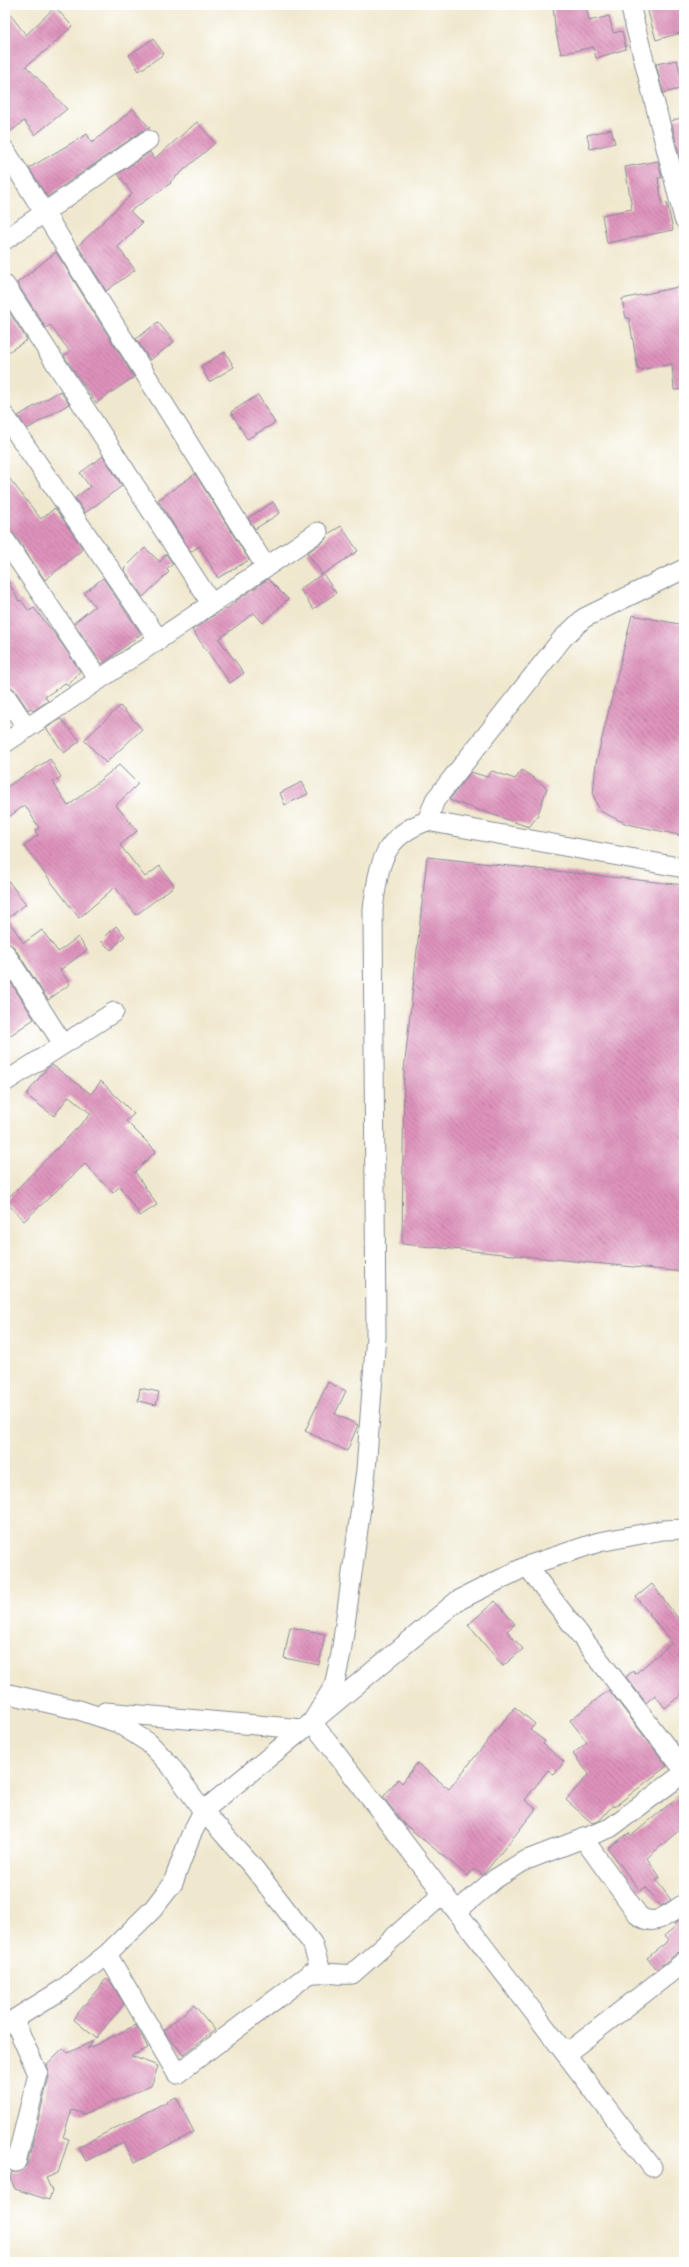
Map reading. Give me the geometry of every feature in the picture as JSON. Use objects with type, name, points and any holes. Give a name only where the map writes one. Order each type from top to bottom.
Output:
[{"type":"street","points":[[630,5],[684,219]]},
{"type":"street","points":[[5,240],[148,140]]},
{"type":"street","points":[[5,150],[43,213],[266,567]]},
{"type":"street","points":[[5,285],[212,603]]},
{"type":"street","points":[[5,416],[159,640]]},
{"type":"street","points":[[5,742],[318,532]]},
{"type":"street","points":[[5,540],[99,680]]},
{"type":"street","points":[[427,821],[435,800],[522,692],[562,639],[584,618],[684,569]]},
{"type":"street","points":[[5,695],[27,728]]},
{"type":"street","points":[[308,1725],[334,1686],[341,1654],[366,1470],[376,1336],[373,909],[378,875],[384,856],[395,839],[408,827],[427,821],[684,868]]},
{"type":"street","points":[[5,953],[64,1044]]},
{"type":"street","points":[[5,1082],[114,1012]]},
{"type":"street","points":[[16,2162],[38,2074],[10,2022],[63,1989],[107,1954],[153,1909],[173,1883],[190,1837],[203,1811],[457,1601],[527,1566],[599,1542],[663,1530],[684,1529]]},
{"type":"street","points":[[456,1911],[495,1879],[524,1861],[610,1828],[684,1772],[527,1566]]},
{"type":"street","points":[[5,1693],[79,1710],[118,1723],[149,1743],[170,1765],[203,1811],[253,1867],[312,1943],[321,1971]]},
{"type":"street","points":[[79,1710],[308,1725],[366,1790],[442,1894],[567,2053],[652,2167]]},
{"type":"street","points":[[583,1838],[638,1916],[644,1920],[656,1921],[684,1904]]},
{"type":"street","points":[[107,1954],[177,2074],[309,1974],[321,1971],[339,1976],[352,1974],[442,1894]]},
{"type":"street","points":[[567,2053],[684,1962]]},
{"type":"building","points":[[553,5],[586,5],[589,21],[609,16],[613,33],[622,31],[626,49],[596,58],[593,47],[561,54],[555,28]]},
{"type":"building","points":[[658,5],[684,5],[684,32],[656,40],[647,8]]},
{"type":"building","points":[[55,7],[72,26],[49,48],[26,66],[67,109],[35,135],[24,121],[5,136],[5,8],[26,35]]},
{"type":"building","points":[[153,39],[164,54],[139,71],[129,55]]},
{"type":"building","points":[[677,60],[684,88],[663,93],[656,64]]},
{"type":"building","points":[[133,109],[150,128],[142,131],[47,197],[29,168],[87,134],[92,143]]},
{"type":"building","points":[[684,117],[684,161],[681,162],[671,121]]},
{"type":"building","points":[[197,122],[215,143],[170,182],[171,183],[130,211],[142,223],[118,247],[135,270],[106,291],[78,246],[132,194],[118,174],[150,152],[154,159]]},
{"type":"building","points":[[611,129],[615,143],[590,149],[587,135]]},
{"type":"building","points":[[658,161],[662,178],[658,178],[662,204],[667,203],[673,230],[607,243],[602,215],[632,209],[625,167]]},
{"type":"building","points":[[56,252],[134,377],[96,403],[64,356],[70,352],[50,325],[46,328],[17,283]]},
{"type":"building","points":[[678,287],[684,316],[684,389],[674,390],[672,364],[638,370],[629,318],[626,318],[622,299]]},
{"type":"building","points":[[5,305],[27,340],[5,354]]},
{"type":"building","points":[[158,322],[174,342],[150,360],[136,339]]},
{"type":"building","points":[[225,352],[234,367],[209,382],[201,366]]},
{"type":"building","points":[[60,391],[69,404],[27,429],[18,416]]},
{"type":"building","points":[[258,395],[275,423],[247,439],[231,412]]},
{"type":"building","points":[[103,456],[122,486],[85,513],[75,498],[90,487],[80,473]]},
{"type":"building","points":[[5,473],[41,519],[55,508],[83,549],[45,580],[14,534],[5,529]]},
{"type":"building","points":[[195,474],[249,560],[218,578],[199,546],[191,552],[158,500]]},
{"type":"building","points":[[273,502],[280,513],[255,529],[248,518]]},
{"type":"building","points":[[341,526],[358,551],[323,574],[336,593],[313,609],[300,589],[322,574],[307,553],[324,541],[328,534]]},
{"type":"building","points":[[145,548],[160,562],[166,554],[173,564],[166,569],[169,572],[143,597],[124,569]]},
{"type":"building","points":[[5,576],[19,601],[21,600],[29,611],[34,608],[57,637],[80,671],[68,686],[65,683],[45,697],[48,701],[33,711],[31,708],[28,710],[14,689],[5,684]]},
{"type":"building","points":[[103,578],[141,634],[102,664],[74,623],[95,606],[84,593]]},
{"type":"building","points":[[268,579],[288,599],[263,623],[254,613],[219,639],[244,673],[230,683],[192,630],[225,608],[226,610],[237,600]]},
{"type":"building","points":[[632,615],[684,625],[684,836],[627,824],[600,811],[593,795],[596,763]]},
{"type":"building","points":[[120,706],[142,729],[106,763],[84,740]]},
{"type":"building","points":[[61,719],[80,741],[64,753],[46,728]]},
{"type":"building","points":[[50,759],[61,777],[53,782],[68,806],[119,765],[138,784],[116,805],[137,831],[120,845],[145,877],[160,866],[174,886],[136,915],[115,887],[79,918],[24,846],[38,835],[35,831],[39,828],[25,805],[5,820],[5,788]]},
{"type":"building","points":[[522,770],[547,788],[537,817],[529,827],[449,800],[471,772],[487,777],[492,771],[515,779]]},
{"type":"building","points":[[302,782],[308,794],[285,805],[280,793]]},
{"type":"building","points":[[427,857],[684,885],[684,1272],[402,1244],[404,1071]]},
{"type":"building","points":[[5,877],[26,904],[7,919],[24,943],[42,930],[58,952],[78,937],[87,950],[60,970],[70,984],[48,1000],[14,947],[5,942]]},
{"type":"building","points":[[116,926],[125,936],[111,950],[101,941]]},
{"type":"building","points":[[5,973],[34,1019],[5,1039]]},
{"type":"building","points":[[52,1065],[91,1094],[101,1081],[134,1114],[126,1121],[156,1151],[135,1172],[157,1205],[140,1216],[120,1186],[113,1193],[85,1164],[24,1221],[5,1201],[91,1114],[69,1096],[54,1116],[26,1095],[46,1069]]},
{"type":"building","points":[[328,1382],[346,1391],[335,1414],[358,1425],[347,1451],[305,1431]]},
{"type":"building","points":[[140,1388],[159,1392],[156,1405],[138,1401]]},
{"type":"building","points":[[652,1584],[684,1626],[684,1692],[665,1708],[655,1695],[646,1703],[626,1677],[633,1671],[635,1674],[672,1643],[636,1597]]},
{"type":"building","points":[[495,1601],[515,1624],[507,1631],[523,1649],[503,1666],[468,1625]]},
{"type":"building","points":[[290,1627],[325,1634],[319,1665],[284,1658]]},
{"type":"building","points":[[609,1690],[667,1766],[614,1807],[613,1805],[599,1821],[592,1823],[566,1800],[589,1774],[573,1754],[587,1742],[570,1720]]},
{"type":"building","points":[[515,1707],[535,1724],[530,1730],[545,1741],[543,1744],[564,1762],[554,1775],[548,1770],[525,1800],[536,1809],[483,1875],[474,1869],[468,1876],[404,1824],[383,1797],[398,1779],[402,1783],[417,1763],[449,1789]]},
{"type":"building","points":[[684,1792],[684,1826],[647,1858],[660,1877],[656,1880],[671,1900],[661,1906],[646,1887],[640,1891],[608,1848],[629,1833],[631,1836]]},
{"type":"building","points":[[684,1917],[684,1951],[677,1953],[657,1969],[647,1958],[669,1940],[665,1935],[676,1926],[674,1924]]},
{"type":"building","points":[[106,1979],[112,1984],[124,2004],[96,2038],[73,2019]]},
{"type":"building","points":[[194,2005],[215,2030],[183,2055],[164,2030]]},
{"type":"building","points":[[136,2025],[148,2048],[131,2056],[158,2066],[151,2086],[84,2114],[72,2110],[63,2137],[69,2139],[58,2173],[46,2178],[52,2191],[49,2200],[15,2189],[10,2177],[12,2172],[19,2172],[27,2165],[49,2077],[46,2065],[63,2048],[68,2053],[93,2041],[87,2049]]},
{"type":"building","points":[[176,2097],[194,2132],[134,2163],[123,2142],[86,2161],[78,2147]]}]
